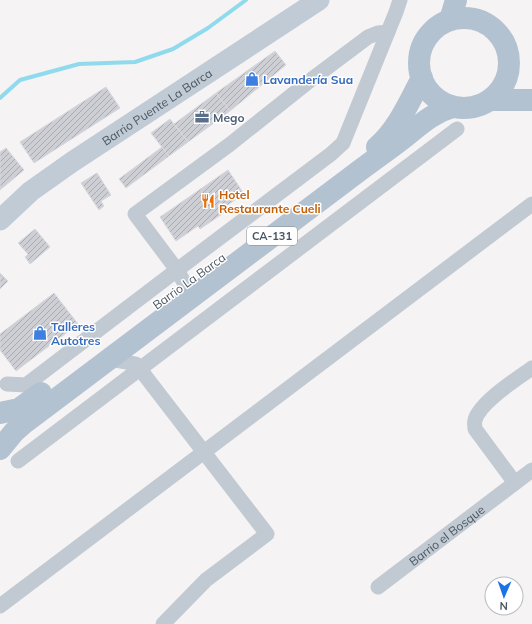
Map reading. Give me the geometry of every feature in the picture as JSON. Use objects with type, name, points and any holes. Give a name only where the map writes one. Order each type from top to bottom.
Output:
[{"type":"main road","points":[[464,8],[493,28],[503,40],[509,54],[509,69],[504,84],[495,96],[482,105],[467,108],[453,107],[439,101],[429,91],[422,78],[419,64],[421,50],[427,37],[437,26],[464,8]]},
{"type":"main road","points":[[509,69],[532,89]]},
{"type":"main road","name":"Barrio La Barca","points":[[0,413],[19,409],[54,383],[181,277],[249,239],[378,146],[392,131],[404,113],[422,78]]},
{"type":"main road","points":[[490,100],[532,100]]},
{"type":"main road","name":"Barrio La Barca","points":[[0,449],[14,432],[23,424],[109,359],[136,354],[363,168],[428,118],[438,112],[453,107]]},
{"type":"main road","points":[[54,383],[72,378],[116,345],[121,344],[136,354],[138,332],[146,322],[184,294],[186,288],[181,277]]},
{"type":"street","name":"Barrio Puente La Barca","points":[[0,220],[31,191],[72,162],[318,0]]},
{"type":"street","points":[[7,384],[26,385],[181,277],[343,143],[400,0]]},
{"type":"street","points":[[181,277],[135,214],[229,145],[368,37],[378,33],[388,32]]},
{"type":"street","name":"Barrio La Barca","points":[[18,461],[136,354],[457,130]]},
{"type":"street","points":[[0,606],[532,204]]},
{"type":"street","points":[[136,354],[204,452],[267,534],[206,580],[163,624]]},
{"type":"street","points":[[515,483],[475,429],[474,421],[478,412],[487,402],[532,368]]},
{"type":"street","name":"Barrio el Bosque","points":[[378,587],[532,470]]},
{"type":"building","name":"Lavandería Sua","points":[[275,51],[286,65],[230,111],[216,93]]},
{"type":"building","points":[[106,87],[120,108],[34,163],[20,142]]},
{"type":"building","name":"Mego","points":[[216,93],[230,111],[188,142],[174,124]]},
{"type":"building","points":[[170,119],[188,142],[169,156],[151,133]]},
{"type":"building","points":[[162,147],[169,156],[126,188],[119,179]]},
{"type":"building","points":[[6,148],[24,170],[0,190],[0,152]]},
{"type":"building","name":"Hotel Restaurante Cueli","points":[[228,170],[244,194],[223,208],[225,212],[200,229],[198,226],[176,241],[160,217]]},
{"type":"building","points":[[97,173],[111,195],[101,201],[104,206],[99,210],[81,183]]},
{"type":"building","points":[[35,229],[50,247],[30,264],[25,257],[28,254],[18,243]]},
{"type":"building","points":[[0,273],[8,281],[0,289]]},
{"type":"building","points":[[54,293],[78,324],[16,371],[0,350],[0,334]]},
{"type":"waterway","points":[[0,98],[20,80],[79,64],[135,62],[173,49],[208,28],[246,0]]},
{"type":"place","name":"Lavandería Sua","points":[[252,79]]},
{"type":"place","name":"Mego","points":[[202,117]]},
{"type":"place","name":"Hotel Restaurante Cueli","points":[[208,201]]},
{"type":"place","name":"Talleres Autotres","points":[[40,333]]}]
